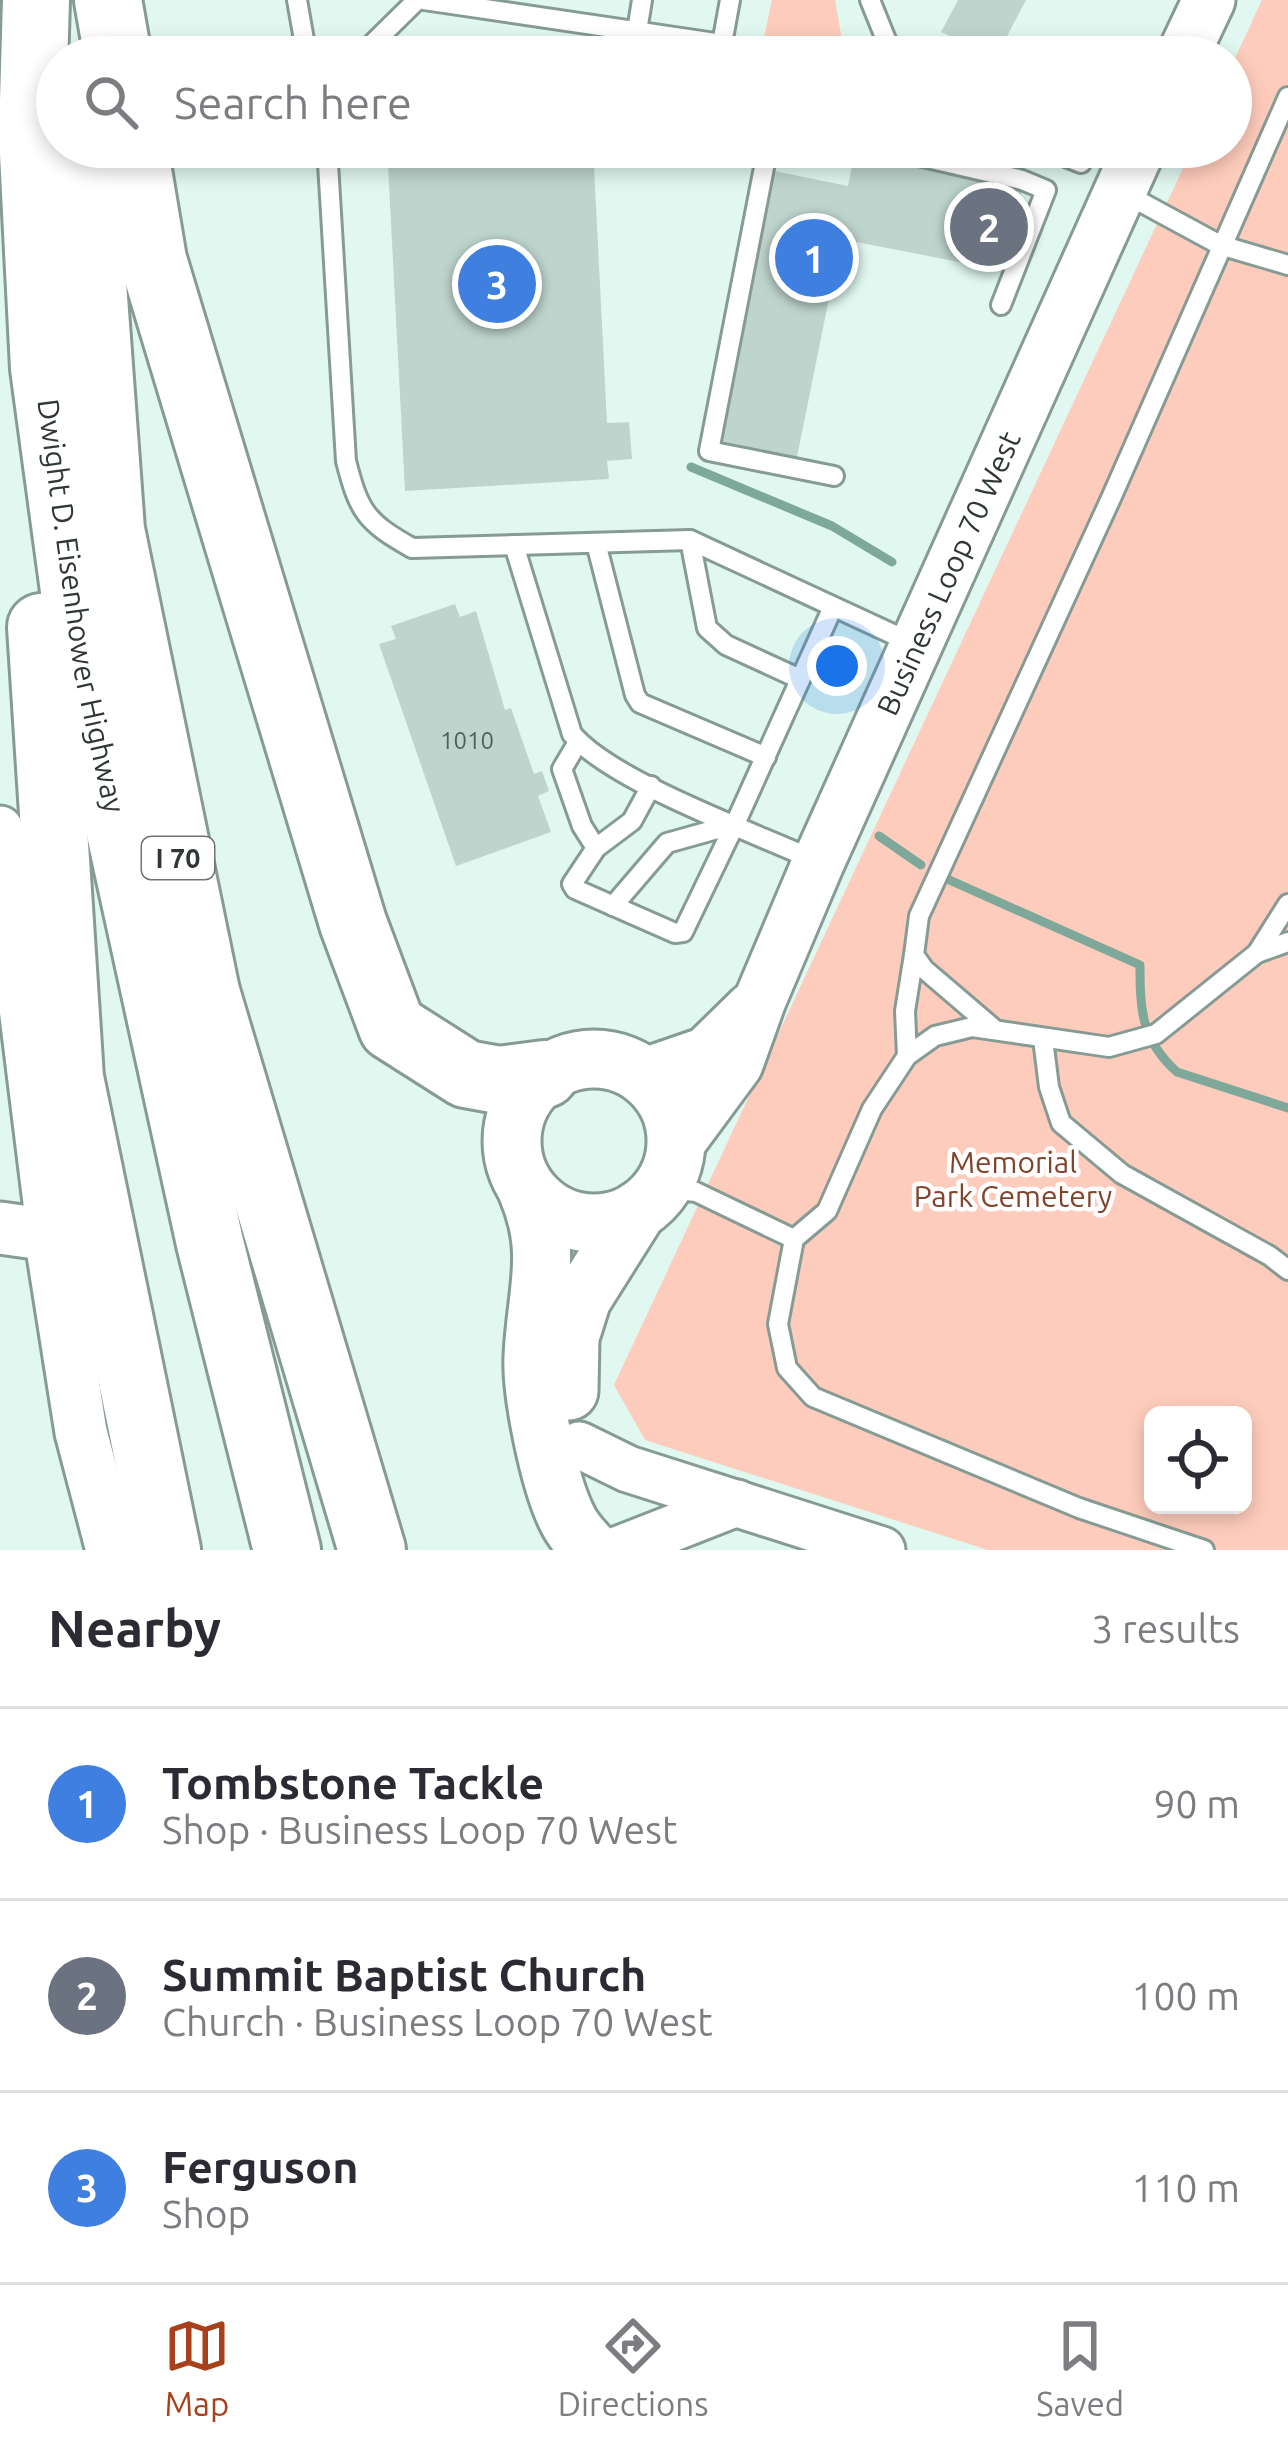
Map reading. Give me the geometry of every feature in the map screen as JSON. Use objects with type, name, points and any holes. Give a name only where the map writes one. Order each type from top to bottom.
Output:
[{"type":"highway","name":"Dwight D. Eisenhower Highway","points":[[36,0],[32,134],[44,368],[85,672],[210,1243],[287,1550]]},
{"type":"highway","points":[[85,36],[86,0]]},
{"type":"highway","points":[[108,0],[114,36]]},
{"type":"highway","name":"Dwight D. Eisenhower Highway","points":[[85,168],[112,530],[196,946],[372,1550]]},
{"type":"highway","points":[[138,168],[153,260],[352,923],[392,1027],[466,1074],[499,1080],[545,1074]]},
{"type":"highway","points":[[44,368],[27,439],[70,1078],[167,1550]]},
{"type":"main road","points":[[1192,36],[1209,0]]},
{"type":"main road","name":"Business Loop 70 West","points":[[594,1550],[596,1517],[569,1392],[570,1337],[581,1299],[737,1064],[1113,168]]},
{"type":"main road","name":"Business Loop 70 West","points":[[642,1075],[706,1053],[760,1000]]},
{"type":"main road","points":[[527,1190],[567,1220],[616,1220],[658,1182],[668,1107],[642,1075],[619,1063],[594,1059],[568,1063],[545,1074],[527,1093],[515,1116],[511,1142],[515,1167],[541,1223],[543,1268],[532,1363],[536,1410],[568,1521],[594,1550]]},
{"type":"main road","points":[[25,1231],[112,1550]]},
{"type":"street","points":[[0,829],[25,1231]]},
{"type":"street","points":[[579,1445],[628,1469],[881,1550]]},
{"type":"street","points":[[617,1550],[737,1504]]},
{"type":"lane","points":[[297,0],[303,36]]},
{"type":"lane","points":[[381,36],[420,0],[514,7],[665,36]]},
{"type":"lane","points":[[576,22],[580,0]]},
{"type":"lane","points":[[637,32],[643,0]]},
{"type":"lane","points":[[723,36],[730,0]]},
{"type":"lane","points":[[870,0],[885,36]]},
{"type":"lane","points":[[907,1056],[905,1010],[919,916],[1288,97]]},
{"type":"lane","points":[[328,168],[346,461],[357,504],[376,528],[412,548],[690,540],[916,645]]},
{"type":"lane","points":[[764,168],[709,451],[834,476]]},
{"type":"lane","points":[[973,168],[1046,190],[1001,305]]},
{"type":"lane","points":[[1114,168],[1220,245],[1288,265]]},
{"type":"lane","points":[[690,540],[707,628],[726,645],[800,679]]},
{"type":"lane","points":[[596,543],[640,704],[766,757]]},
{"type":"lane","points":[[514,545],[572,734],[584,749],[651,786],[818,862]]},
{"type":"lane","points":[[651,786],[625,830],[596,848],[572,884],[575,890],[674,933],[683,932],[832,607]]},
{"type":"lane","points":[[578,742],[562,770],[581,826],[596,848]]},
{"type":"lane","points":[[613,906],[667,843],[736,824]]},
{"type":"lane","points":[[1204,1550],[1079,1508],[813,1397],[787,1368],[778,1324],[794,1239],[827,1211],[872,1109],[907,1056],[935,1036],[972,1027],[1109,1047],[1156,1034],[1257,952],[1288,904]]},
{"type":"lane","points":[[1257,952],[1288,942]]},
{"type":"lane","points":[[914,955],[994,1030]]},
{"type":"lane","points":[[1043,1039],[1049,1087],[1061,1124],[1122,1174],[1288,1270]]},
{"type":"lane","points":[[658,1182],[696,1192],[794,1239]]},
{"type":"green space","points":[[772,0],[835,0],[841,36],[764,36]]},
{"type":"green space","name":"Memorial Park Cemetery","points":[[1262,0],[1288,0],[1288,1550],[988,1550],[645,1440],[614,1385],[1183,168],[1252,168],[1252,36],[1245,36]]},
{"type":"building","points":[[958,0],[1026,0],[1007,36],[941,32]]},
{"type":"building","points":[[388,168],[594,168],[607,423],[629,422],[632,459],[607,461],[609,479],[405,491]]},
{"type":"building","points":[[851,168],[918,168],[1022,189],[1005,271],[841,239],[797,457],[720,441],[774,171],[848,186]]},
{"type":"building","points":[[455,604],[460,617],[476,611],[505,710],[511,708],[534,774],[542,771],[549,791],[538,796],[551,832],[456,866],[379,644],[396,639],[391,626]]},
{"type":"waterway","points":[[691,467],[832,526],[892,562]]},
{"type":"waterway","points":[[879,836],[921,865]]},
{"type":"waterway","points":[[945,878],[1140,965],[1149,1036],[1177,1072],[1288,1108]]},
{"type":"place","name":"Summit Baptist Church","points":[[989,227]]},
{"type":"place","name":"Tombstone Tackle","points":[[814,258]]},
{"type":"place","name":"Ferguson","points":[[497,284]]}]
